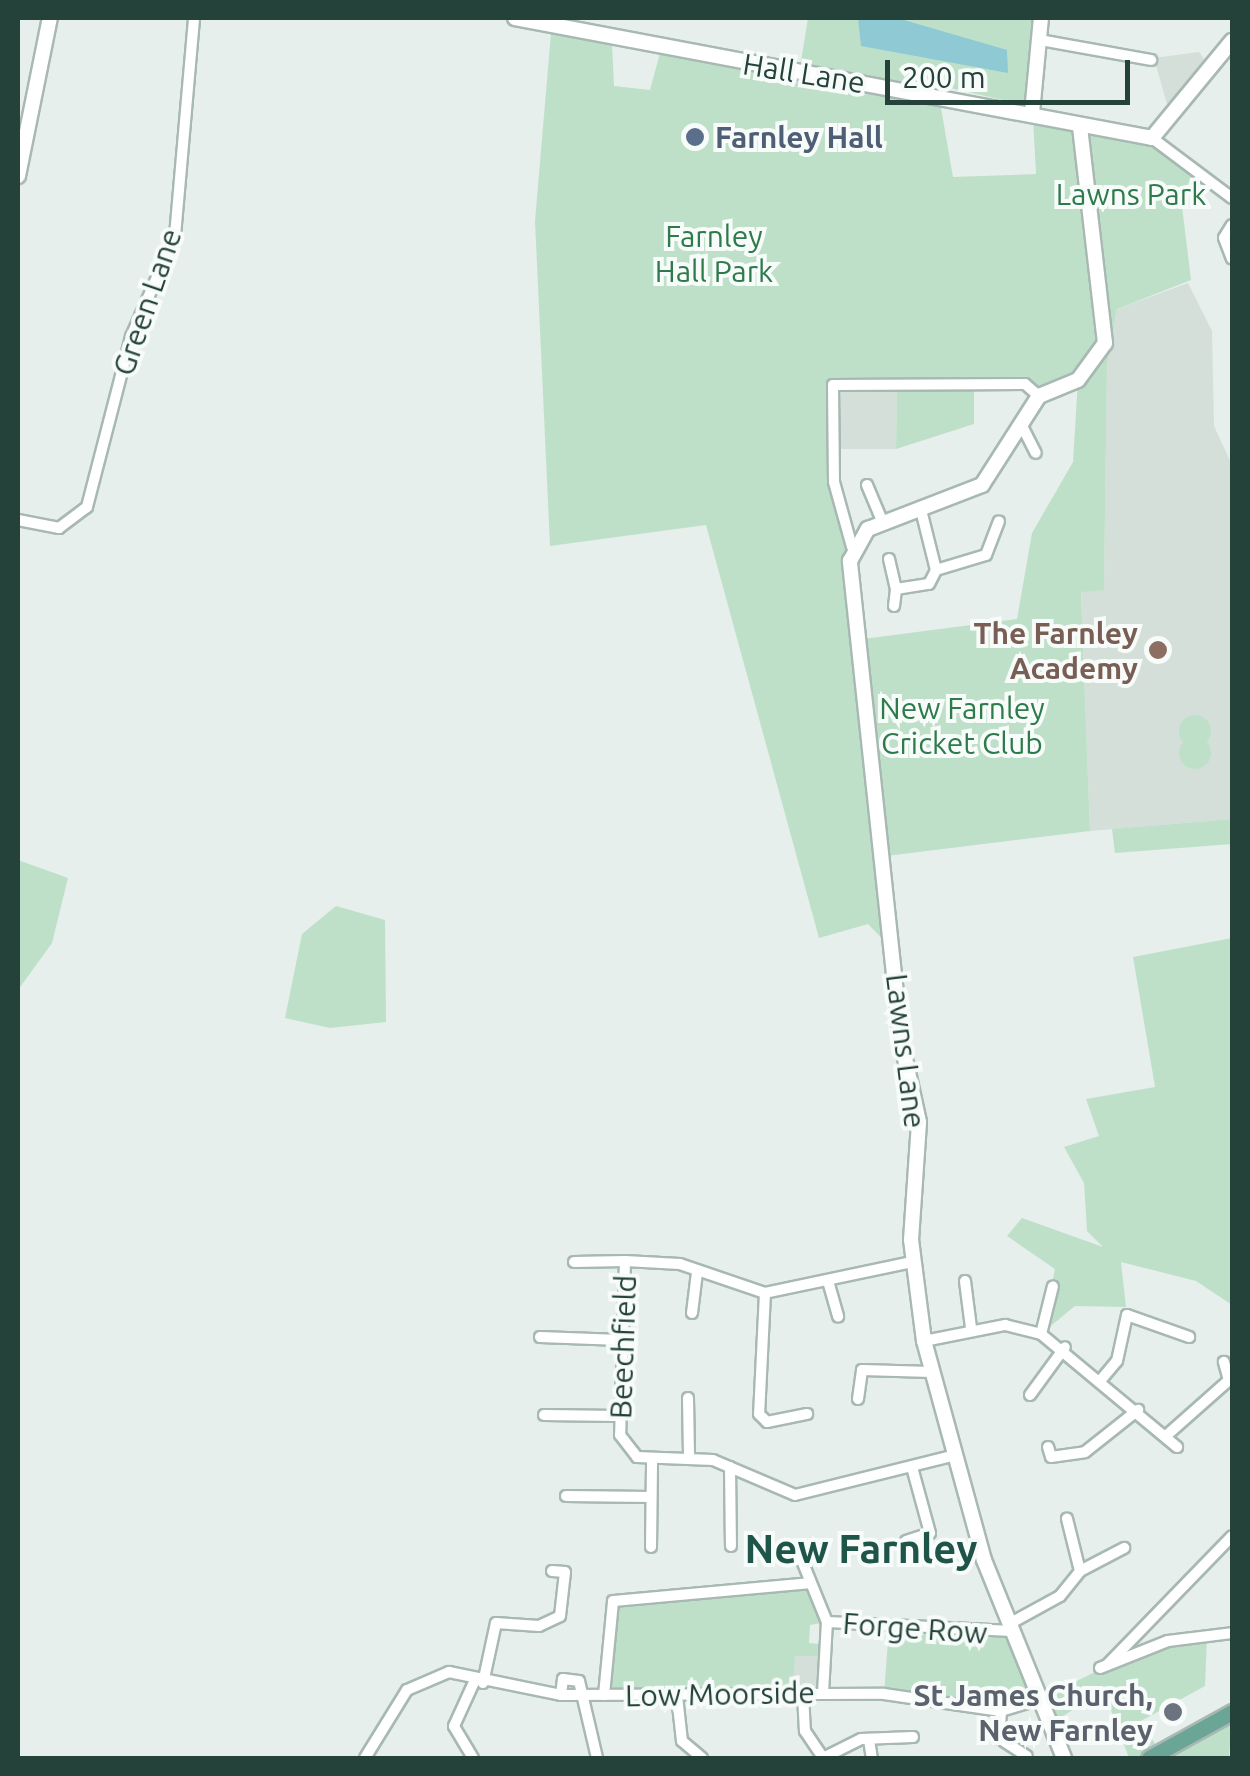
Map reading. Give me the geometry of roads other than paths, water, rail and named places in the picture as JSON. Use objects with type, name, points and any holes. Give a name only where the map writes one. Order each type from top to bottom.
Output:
[{"type":"main road","points":[[1149,1758],[1232,1712]]},
{"type":"street","points":[[18,176],[49,25],[64,18]]},
{"type":"street","name":"Green Lane","points":[[18,520],[59,528],[86,506],[131,338],[175,236],[194,18]]},
{"type":"street","name":"Hall Lane","points":[[515,18],[1152,138]]},
{"type":"street","points":[[1032,113],[1041,18]]},
{"type":"street","points":[[1040,40],[1151,60]]},
{"type":"street","points":[[1232,41],[1152,138],[1232,198]]},
{"type":"street","points":[[852,547],[883,524],[922,514],[982,485],[1039,396],[1078,380],[1107,328],[1086,235],[1080,126]]},
{"type":"street","points":[[1232,225],[1224,238],[1232,259]]},
{"type":"street","name":"Lawns Lane","points":[[1039,396],[1025,384],[833,384],[834,482],[852,547],[897,1010],[919,1122],[912,1262],[924,1340],[950,1456],[1038,1700],[1064,1758]]},
{"type":"street","points":[[1022,426],[1036,453]]},
{"type":"street","points":[[876,486],[883,524]]},
{"type":"street","points":[[896,589],[929,584],[936,570],[922,514]]},
{"type":"street","points":[[936,570],[986,555],[999,520]]},
{"type":"street","points":[[889,559],[896,589],[894,606]]},
{"type":"street","points":[[574,1262],[625,1261]]},
{"type":"street","name":"Beechfield","points":[[912,1262],[765,1293],[697,1274],[625,1261],[618,1416],[626,1448],[652,1459],[689,1456],[730,1467],[795,1495],[950,1456]]},
{"type":"street","points":[[692,1314],[697,1274]]},
{"type":"street","points":[[828,1281],[838,1317]]},
{"type":"street","points":[[969,1284],[971,1328]]},
{"type":"street","points":[[1041,1334],[1053,1286]]},
{"type":"street","points":[[765,1293],[759,1414],[767,1422],[807,1414]]},
{"type":"street","points":[[1100,1380],[1117,1361],[1127,1315],[1189,1336]]},
{"type":"street","points":[[924,1340],[971,1328],[1041,1334],[1066,1347],[1177,1447]]},
{"type":"street","points":[[540,1336],[621,1340]]},
{"type":"street","points":[[1030,1395],[1066,1347]]},
{"type":"street","points":[[1167,1435],[1230,1382],[1224,1362]]},
{"type":"street","points":[[850,1364],[862,1370],[932,1372]]},
{"type":"street","points":[[858,1399],[862,1370]]},
{"type":"street","points":[[688,1398],[689,1456]]},
{"type":"street","points":[[1050,1457],[1085,1452],[1138,1410]]},
{"type":"street","points":[[544,1415],[618,1416]]},
{"type":"street","points":[[651,1546],[652,1459]]},
{"type":"street","points":[[730,1467],[731,1546]]},
{"type":"street","points":[[906,1541],[930,1533],[912,1467]]},
{"type":"street","points":[[566,1496],[651,1497]]},
{"type":"street","points":[[1067,1519],[1080,1571]]},
{"type":"street","points":[[1232,1536],[1140,1634],[1104,1666],[1232,1632]]},
{"type":"street","points":[[1011,1628],[1060,1596],[1080,1571],[1124,1548]]},
{"type":"street","name":"Forge Row","points":[[801,1558],[827,1622],[1011,1628]]},
{"type":"street","points":[[473,1758],[454,1726],[479,1681],[496,1623],[539,1626],[560,1616],[566,1572],[552,1571]]},
{"type":"street","points":[[604,1695],[613,1601],[809,1583]]},
{"type":"street","points":[[823,1694],[827,1622]]},
{"type":"street","name":"Low Moorside","points":[[365,1758],[407,1690],[430,1674],[578,1696],[823,1694],[1001,1712],[1038,1700]]},
{"type":"street","points":[[803,1694],[805,1731],[823,1758],[869,1740],[913,1737]]},
{"type":"street","points":[[578,1696],[596,1758]]},
{"type":"street","points":[[677,1696],[678,1732],[702,1758]]},
{"type":"street","points":[[1001,1712],[999,1738],[1027,1756]]},
{"type":"street","points":[[869,1740],[872,1758]]},
{"type":"water","points":[[858,18],[897,18],[1007,50],[1008,73],[861,46]]},
{"type":"place","name":"Farnley Hall","points":[[695,137]]},
{"type":"place","name":"The Farnley Academy","points":[[1158,650]]},
{"type":"place","name":"St James Church, New Farnley","points":[[1173,1712]]},
{"type":"district","name":"New Farnley","points":[[861,1549]]},
{"type":"park label","name":"Lawns Park","points":[[1131,194]]},
{"type":"park label","name":"Farnley Hall Park","points":[[714,253]]},
{"type":"park label","name":"New Farnley Cricket Club","points":[[962,725]]}]
